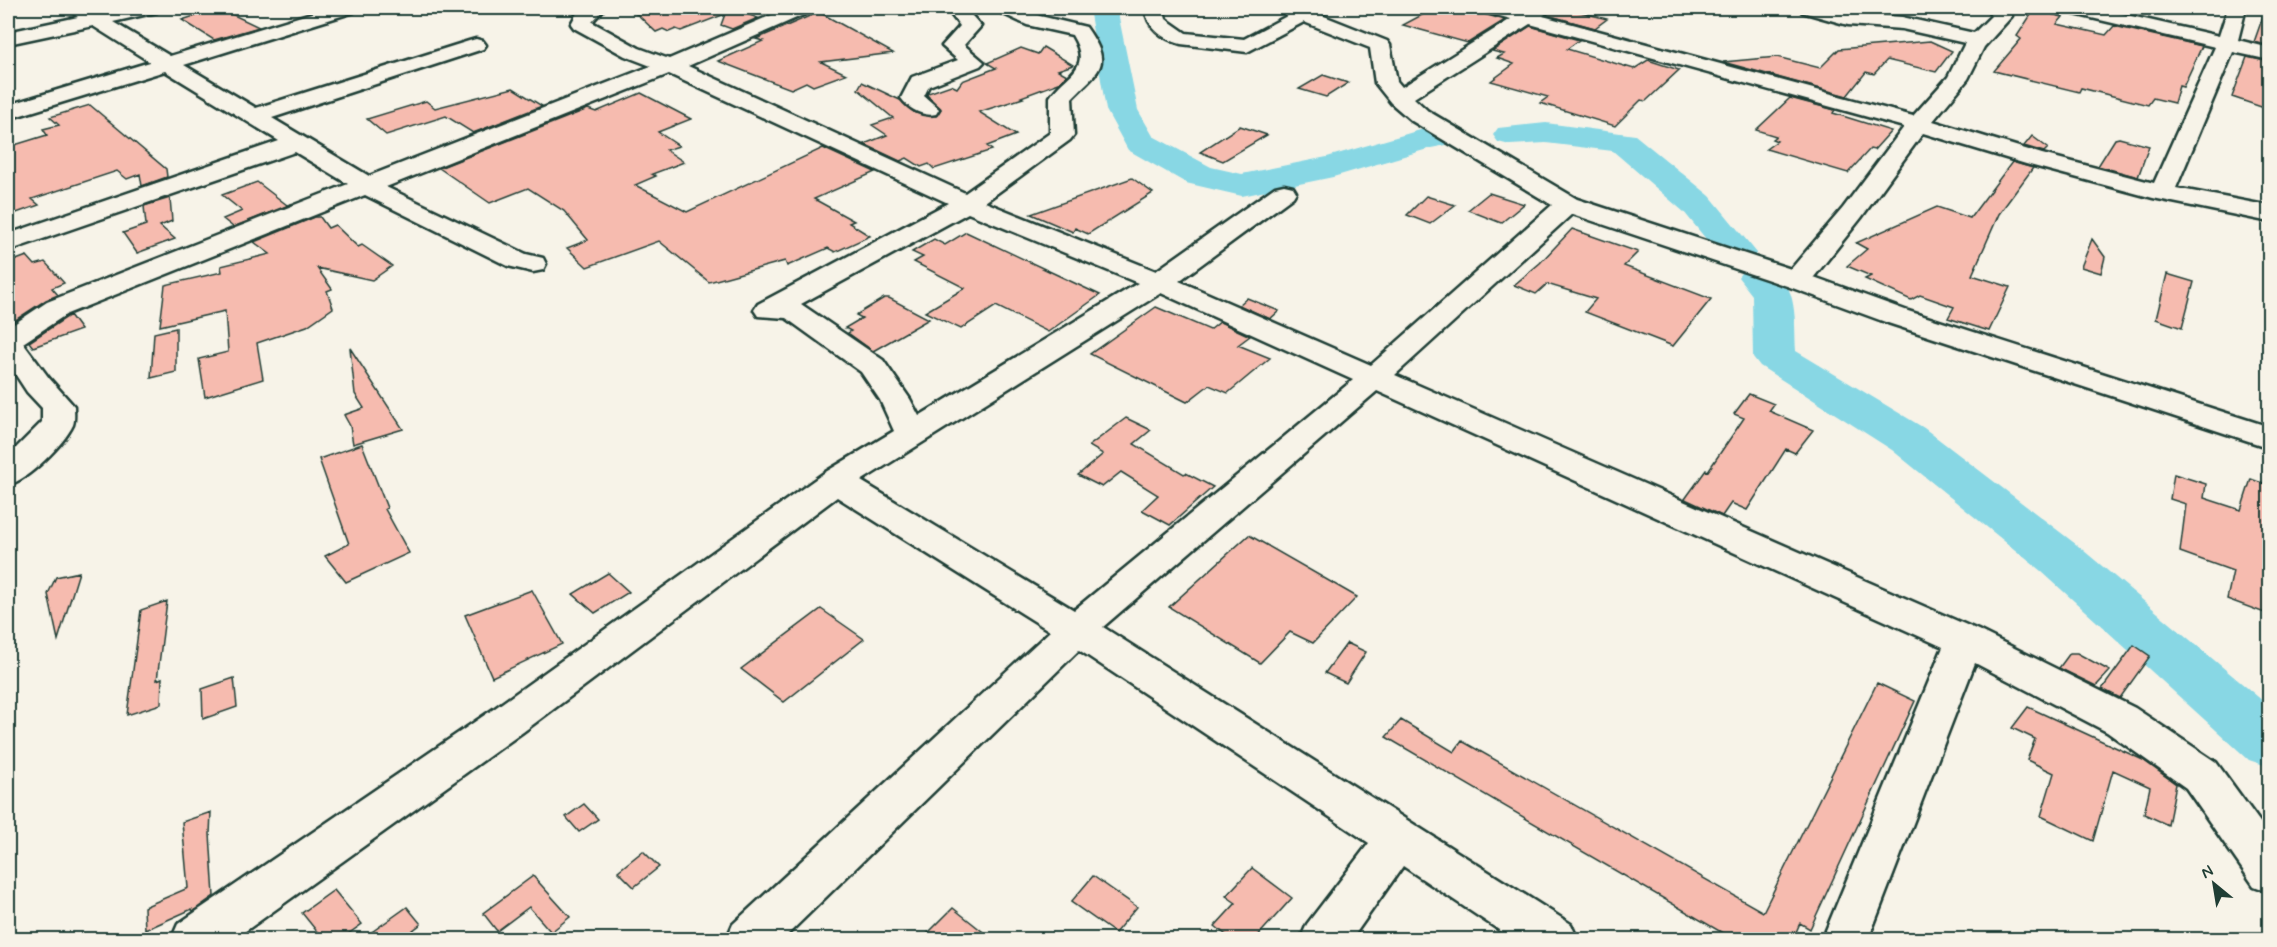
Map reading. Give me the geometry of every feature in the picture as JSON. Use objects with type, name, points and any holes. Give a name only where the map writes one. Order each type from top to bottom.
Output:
[{"type":"street","points":[[77,8],[170,62],[297,143],[412,211],[517,260],[533,264]]},
{"type":"street","points":[[8,38],[150,8]]},
{"type":"street","points":[[8,112],[347,8]]},
{"type":"street","points":[[596,8],[584,17],[581,24],[632,52],[670,66],[967,203],[1159,282],[1965,640],[2121,720],[2201,775],[2270,872]]},
{"type":"street","points":[[8,474],[45,440],[58,423],[58,406],[38,385],[8,341],[57,308],[670,66],[803,8]]},
{"type":"street","points":[[928,109],[912,98],[920,82],[973,62],[952,46],[971,26],[955,8]]},
{"type":"street","points":[[912,435],[895,399],[872,366],[793,310],[768,310],[967,203],[1062,135],[1061,97],[1089,69],[1091,50],[1078,31],[1034,21],[1006,8]]},
{"type":"street","points":[[1155,8],[1157,22],[1181,38],[1247,46],[1310,11],[1380,45],[1386,83],[1420,116],[1568,204],[1797,280],[1898,317],[2270,438]]},
{"type":"street","points":[[1492,8],[1536,12],[2034,159],[2162,193],[2270,214]]},
{"type":"street","points":[[1809,8],[1848,19],[1902,23],[1979,40]]},
{"type":"street","points":[[2073,8],[2270,54]]},
{"type":"street","points":[[2162,193],[2226,45],[2237,8]]},
{"type":"street","points":[[1399,98],[1536,12]]},
{"type":"street","points":[[1902,23],[1999,12]]},
{"type":"street","points":[[1797,280],[1852,213],[1918,124],[1957,79],[1979,40],[1999,12]]},
{"type":"street","points":[[254,116],[476,45]]},
{"type":"street","points":[[8,243],[297,143]]},
{"type":"street","points":[[194,939],[509,720],[836,481],[1159,282],[1284,192]]},
{"type":"street","points":[[749,939],[1076,629],[1374,378],[1568,204]]},
{"type":"street","points":[[836,481],[1076,629],[1555,939]]},
{"type":"street","points":[[1845,939],[1965,640]]},
{"type":"street","points":[[1323,939],[1398,838]]},
{"type":"building","points":[[219,8],[259,27],[214,40],[182,20]]},
{"type":"building","points":[[624,8],[737,8],[735,10],[758,18],[732,29],[721,25],[725,14],[681,31],[676,29],[669,32],[663,29],[656,32],[638,15]]},
{"type":"building","points":[[1435,8],[1481,8],[1484,14],[1505,20],[1468,43],[1403,25]]},
{"type":"building","points":[[1550,8],[1565,8],[1607,19],[1595,28],[1547,15]]},
{"type":"building","points":[[2266,8],[2270,8],[2270,46],[2254,42]]},
{"type":"building","points":[[2034,10],[2063,17],[2057,24],[2106,35],[2114,26],[2202,46],[2183,87],[2179,86],[2174,103],[2153,98],[2148,105],[2081,88],[2079,92],[1994,71],[2021,39],[2017,36]]},
{"type":"building","points":[[819,12],[893,53],[821,62],[846,74],[813,86],[806,82],[791,89],[718,61],[763,41],[756,39]]},
{"type":"building","points":[[1530,26],[1579,40],[1567,49],[1634,69],[1648,60],[1679,70],[1646,101],[1641,100],[1615,126],[1540,103],[1548,97],[1491,81],[1514,64],[1497,58],[1504,54],[1492,51]]},
{"type":"building","points":[[1930,41],[1952,51],[1936,72],[1887,60],[1874,74],[1866,72],[1847,96],[1723,62],[1777,57],[1820,68],[1839,49]]},
{"type":"building","points":[[1043,47],[1073,65],[1058,70],[1067,75],[1059,83],[1021,97],[1023,98],[979,112],[1016,135],[987,146],[992,150],[934,169],[929,164],[921,167],[907,158],[900,161],[864,144],[887,135],[872,125],[893,118],[858,89],[862,82],[900,100],[915,113],[936,116],[941,109],[927,95],[928,93],[951,85],[957,88],[962,81],[996,68],[987,63],[1021,48],[1038,54]]},
{"type":"building","points":[[2247,57],[2270,62],[2270,110],[2232,97]]},
{"type":"building","points":[[1323,75],[1348,83],[1326,97],[1299,89]]},
{"type":"building","points":[[513,88],[542,106],[473,133],[446,116],[386,135],[367,119],[426,101],[435,108]]},
{"type":"building","points":[[641,93],[691,119],[658,132],[679,146],[666,150],[684,162],[652,174],[656,176],[635,185],[687,212],[823,148],[875,172],[814,199],[854,221],[849,223],[870,236],[835,252],[828,248],[787,266],[785,261],[709,282],[659,241],[587,267],[567,248],[588,240],[564,211],[528,188],[490,203],[439,168],[588,109],[596,112]]},
{"type":"building","points":[[1790,98],[1835,110],[1833,113],[1891,131],[1848,173],[1766,149],[1777,141],[1772,139],[1776,136],[1756,130]]},
{"type":"building","points":[[90,105],[166,169],[167,177],[142,186],[140,174],[127,179],[117,171],[32,199],[39,205],[8,216],[8,147],[47,135],[43,129],[59,125],[50,117]]},
{"type":"building","points":[[1240,126],[1267,135],[1223,161],[1200,152]]},
{"type":"building","points":[[2032,136],[2048,148],[2044,152],[2024,146]]},
{"type":"building","points":[[2115,139],[2149,146],[2138,177],[2098,166]]},
{"type":"building","points":[[2012,162],[2033,168],[1999,214],[1972,275],[2010,287],[1989,331],[1948,318],[1954,307],[1920,295],[1911,300],[1865,279],[1871,276],[1847,266],[1867,249],[1856,243],[1937,207],[1970,218]]},
{"type":"building","points":[[1132,178],[1153,193],[1088,234],[1075,228],[1073,232],[1031,214]]},
{"type":"building","points":[[257,182],[287,205],[294,203],[233,227],[223,219],[242,211],[222,195]]},
{"type":"building","points":[[1489,193],[1524,204],[1501,223],[1468,210]]},
{"type":"building","points":[[1426,196],[1455,205],[1430,224],[1407,215]]},
{"type":"building","points":[[170,198],[172,221],[160,226],[175,239],[137,253],[123,233],[146,225],[144,206]]},
{"type":"building","points":[[320,217],[328,228],[335,225],[358,247],[362,245],[392,266],[372,280],[317,268],[332,289],[327,291],[333,308],[307,326],[257,343],[263,379],[205,397],[199,359],[228,352],[225,311],[160,326],[165,285],[222,272],[221,266],[270,254],[254,242]]},
{"type":"building","points":[[1572,229],[1638,252],[1624,266],[1711,299],[1673,346],[1585,312],[1596,299],[1547,284],[1536,294],[1514,285],[1540,263]]},
{"type":"building","points":[[966,232],[1100,295],[1048,332],[996,306],[961,329],[925,312],[965,288],[914,262],[923,257],[912,252],[934,239],[945,245]]},
{"type":"building","points":[[2092,239],[2105,257],[2101,273],[2081,267]]},
{"type":"building","points":[[27,256],[35,265],[45,262],[64,283],[52,288],[58,295],[46,300],[14,321],[8,313],[8,263]]},
{"type":"building","points":[[2167,274],[2194,282],[2182,328],[2156,319]]},
{"type":"building","points":[[884,298],[889,298],[929,319],[873,351],[848,333],[851,331],[845,328],[862,318],[856,315]]},
{"type":"building","points":[[1247,298],[1279,311],[1270,319],[1239,305]]},
{"type":"building","points":[[1156,307],[1210,330],[1220,322],[1250,336],[1238,345],[1270,358],[1228,393],[1209,385],[1187,402],[1090,354]]},
{"type":"building","points":[[70,315],[81,330],[33,347],[29,342]]},
{"type":"building","points":[[176,328],[176,372],[151,378],[154,333]]},
{"type":"building","points":[[350,348],[403,429],[353,444],[350,426],[344,415],[364,408],[355,394]]},
{"type":"building","points":[[1749,394],[1774,404],[1769,411],[1813,430],[1795,453],[1786,449],[1747,510],[1731,503],[1722,516],[1685,499],[1706,470],[1708,471],[1744,418],[1734,414]]},
{"type":"building","points":[[1126,418],[1151,430],[1134,444],[1184,474],[1213,487],[1170,525],[1142,510],[1158,495],[1121,472],[1102,487],[1078,475],[1103,454],[1089,446]]},
{"type":"building","points":[[362,444],[387,508],[385,509],[409,553],[346,582],[325,556],[349,544],[319,459]]},
{"type":"building","points":[[2174,474],[2206,484],[2204,498],[2241,510],[2251,479],[2270,486],[2270,615],[2227,599],[2233,571],[2180,552],[2186,504],[2170,499]]},
{"type":"building","points":[[1249,535],[1357,597],[1313,643],[1290,632],[1260,663],[1169,607]]},
{"type":"building","points":[[79,572],[58,640],[48,594],[56,577]]},
{"type":"building","points":[[608,573],[629,592],[595,613],[573,594]]},
{"type":"building","points":[[532,590],[562,644],[492,677],[465,615]]},
{"type":"building","points":[[167,601],[157,680],[162,678],[161,704],[127,715],[141,610]]},
{"type":"building","points":[[821,609],[864,639],[784,702],[741,669]]},
{"type":"building","points":[[1347,643],[1366,652],[1346,683],[1325,673]]},
{"type":"building","points":[[2134,645],[2150,656],[2120,698],[2102,689]]},
{"type":"building","points":[[2070,653],[2077,653],[2110,671],[2096,686],[2059,668]]},
{"type":"building","points":[[234,678],[237,707],[203,719],[202,689]]},
{"type":"building","points":[[1877,683],[1915,701],[1810,929],[1800,923],[1793,939],[1733,939],[1386,737],[1401,720],[1454,752],[1462,741],[1763,912]]},
{"type":"building","points":[[2028,707],[2143,760],[2176,784],[2168,825],[2144,814],[2150,787],[2113,770],[2093,841],[2041,816],[2054,773],[2027,760],[2035,739],[2012,728]]},
{"type":"building","points":[[584,804],[598,819],[579,832],[566,817]]},
{"type":"building","points":[[211,812],[214,896],[193,911],[192,909],[145,930],[144,907],[188,888],[182,822]]},
{"type":"building","points":[[643,851],[659,867],[634,887],[618,871]]},
{"type":"building","points":[[1252,868],[1292,898],[1255,939],[1231,939],[1215,926],[1236,903],[1226,896]]},
{"type":"building","points":[[533,876],[570,917],[551,932],[529,907],[497,931],[483,913]]},
{"type":"building","points":[[1093,876],[1137,907],[1115,933],[1071,902]]},
{"type":"building","points":[[334,890],[362,924],[341,939],[323,939],[302,913]]},
{"type":"building","points":[[407,907],[421,924],[401,939],[362,939]]},
{"type":"building","points":[[953,908],[992,939],[922,939]]},
{"type":"waterway","points":[[1103,8],[1122,110],[1140,143],[1199,175],[1242,185],[1333,166],[1427,138],[1449,135]]},
{"type":"waterway","points":[[1510,135],[1546,133],[1623,142],[1697,204],[1738,253]]},
{"type":"waterway","points":[[1758,277],[1772,294],[1775,357],[1908,439],[2059,558],[2270,743]]}]
